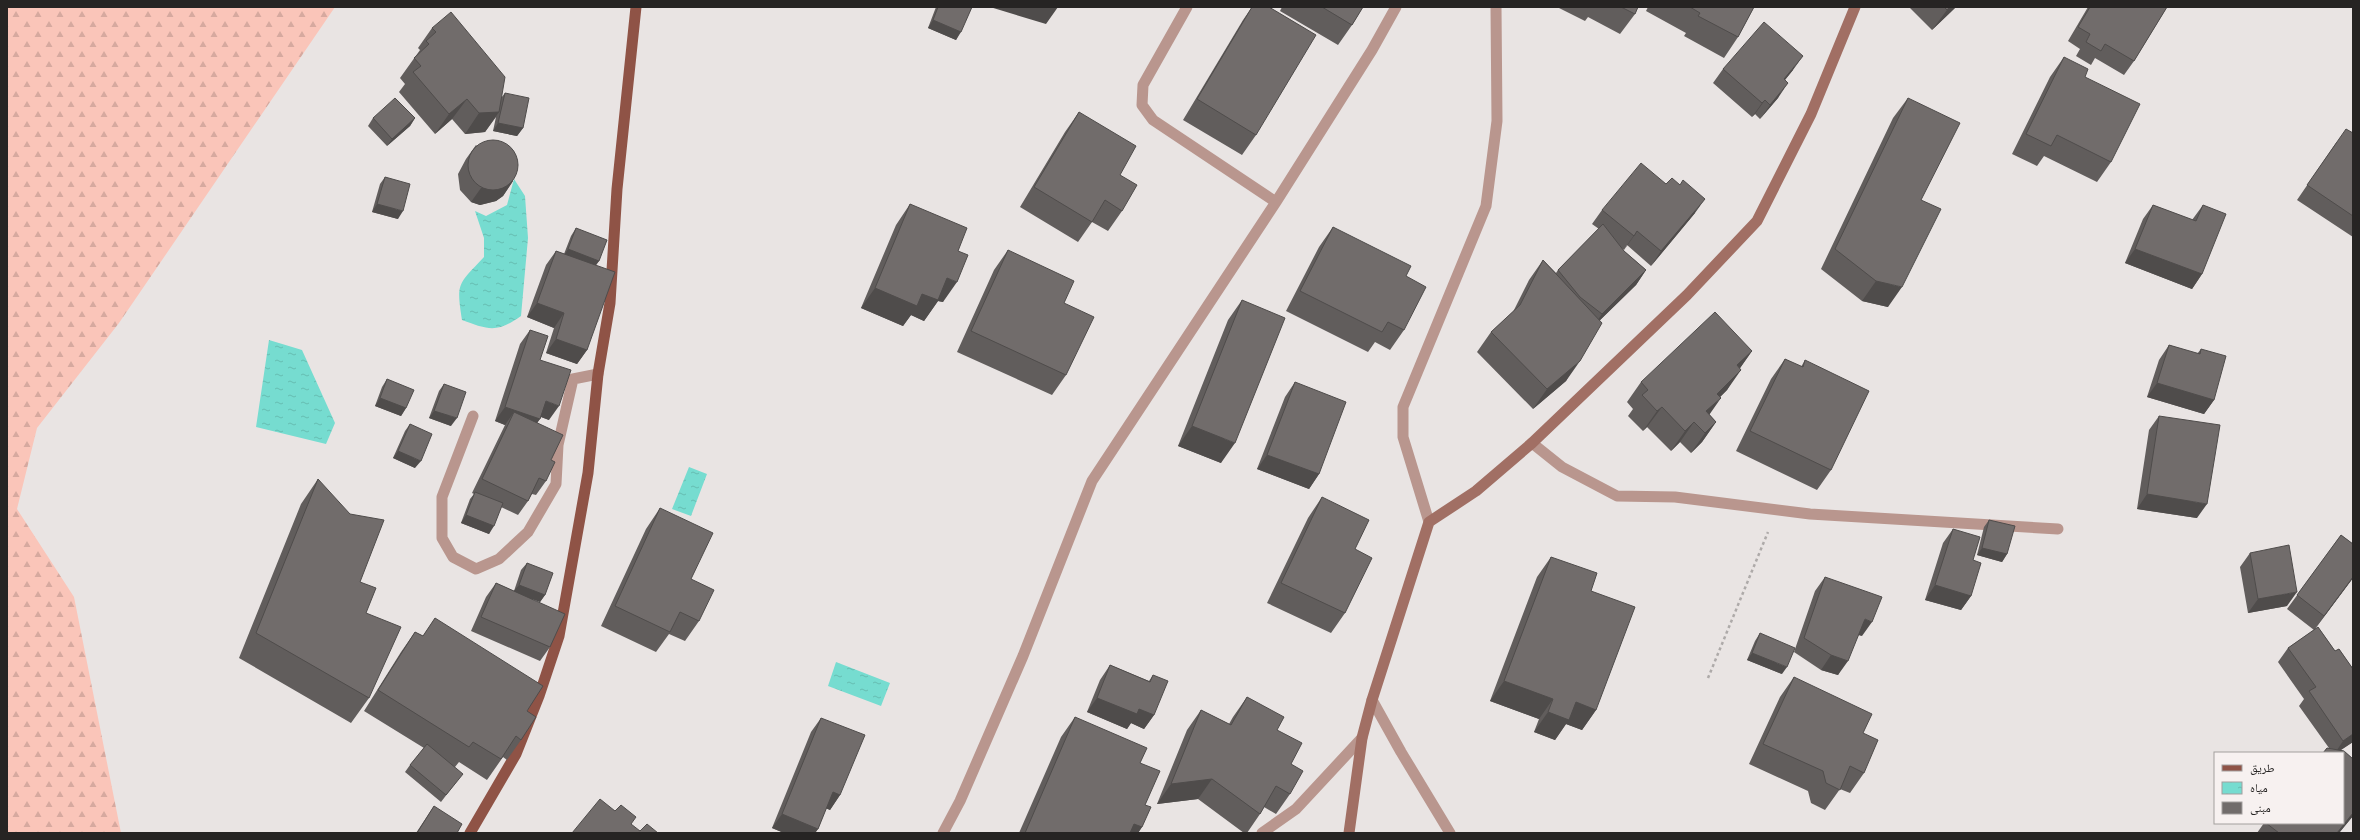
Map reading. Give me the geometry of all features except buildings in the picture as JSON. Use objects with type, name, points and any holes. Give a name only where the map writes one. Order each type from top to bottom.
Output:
[{"type":"main road","points":[[470,833],[516,754],[539,696],[559,636],[588,473],[598,374],[610,303],[617,189],[636,7]]},
{"type":"main road","points":[[1349,833],[1362,738],[1372,700],[1429,522],[1476,491],[1532,443],[1687,295],[1757,221],[1811,114],[1855,7]]},
{"type":"street","points":[[1187,7],[1143,85],[1142,105],[1153,120],[1276,202]]},
{"type":"street","points":[[943,833],[960,801],[1023,656],[1092,481],[1276,202],[1372,50],[1396,7]]},
{"type":"street","points":[[1429,522],[1403,437],[1403,407],[1486,206],[1497,121],[1496,7]]},
{"type":"street","points":[[473,416],[442,497],[442,538],[453,558],[476,569],[499,559],[528,532],[556,484],[558,444],[574,380],[598,374]]},
{"type":"street","points":[[1532,443],[1562,466],[1617,496],[1675,497],[1810,514],[2058,529]]},
{"type":"street","points":[[1372,700],[1401,752],[1450,833]]},
{"type":"street","points":[[1262,833],[1296,809],[1362,738]]},
{"type":"path","points":[[1708,678],[1777,510]]},
{"type":"green space","points":[[7,7],[335,7],[119,323],[37,428],[17,509],[74,597],[121,833],[7,833]]},
{"type":"water","points":[[514,179],[525,196],[528,238],[521,316],[505,325],[486,328],[462,320],[459,291],[464,279],[484,257],[484,238],[475,211],[486,216],[507,205]]},
{"type":"water","points":[[269,340],[302,350],[335,423],[326,444],[256,427]]},
{"type":"water","points":[[689,467],[707,474],[691,516],[672,509]]},
{"type":"water","points":[[836,662],[890,683],[881,706],[828,686]]}]
